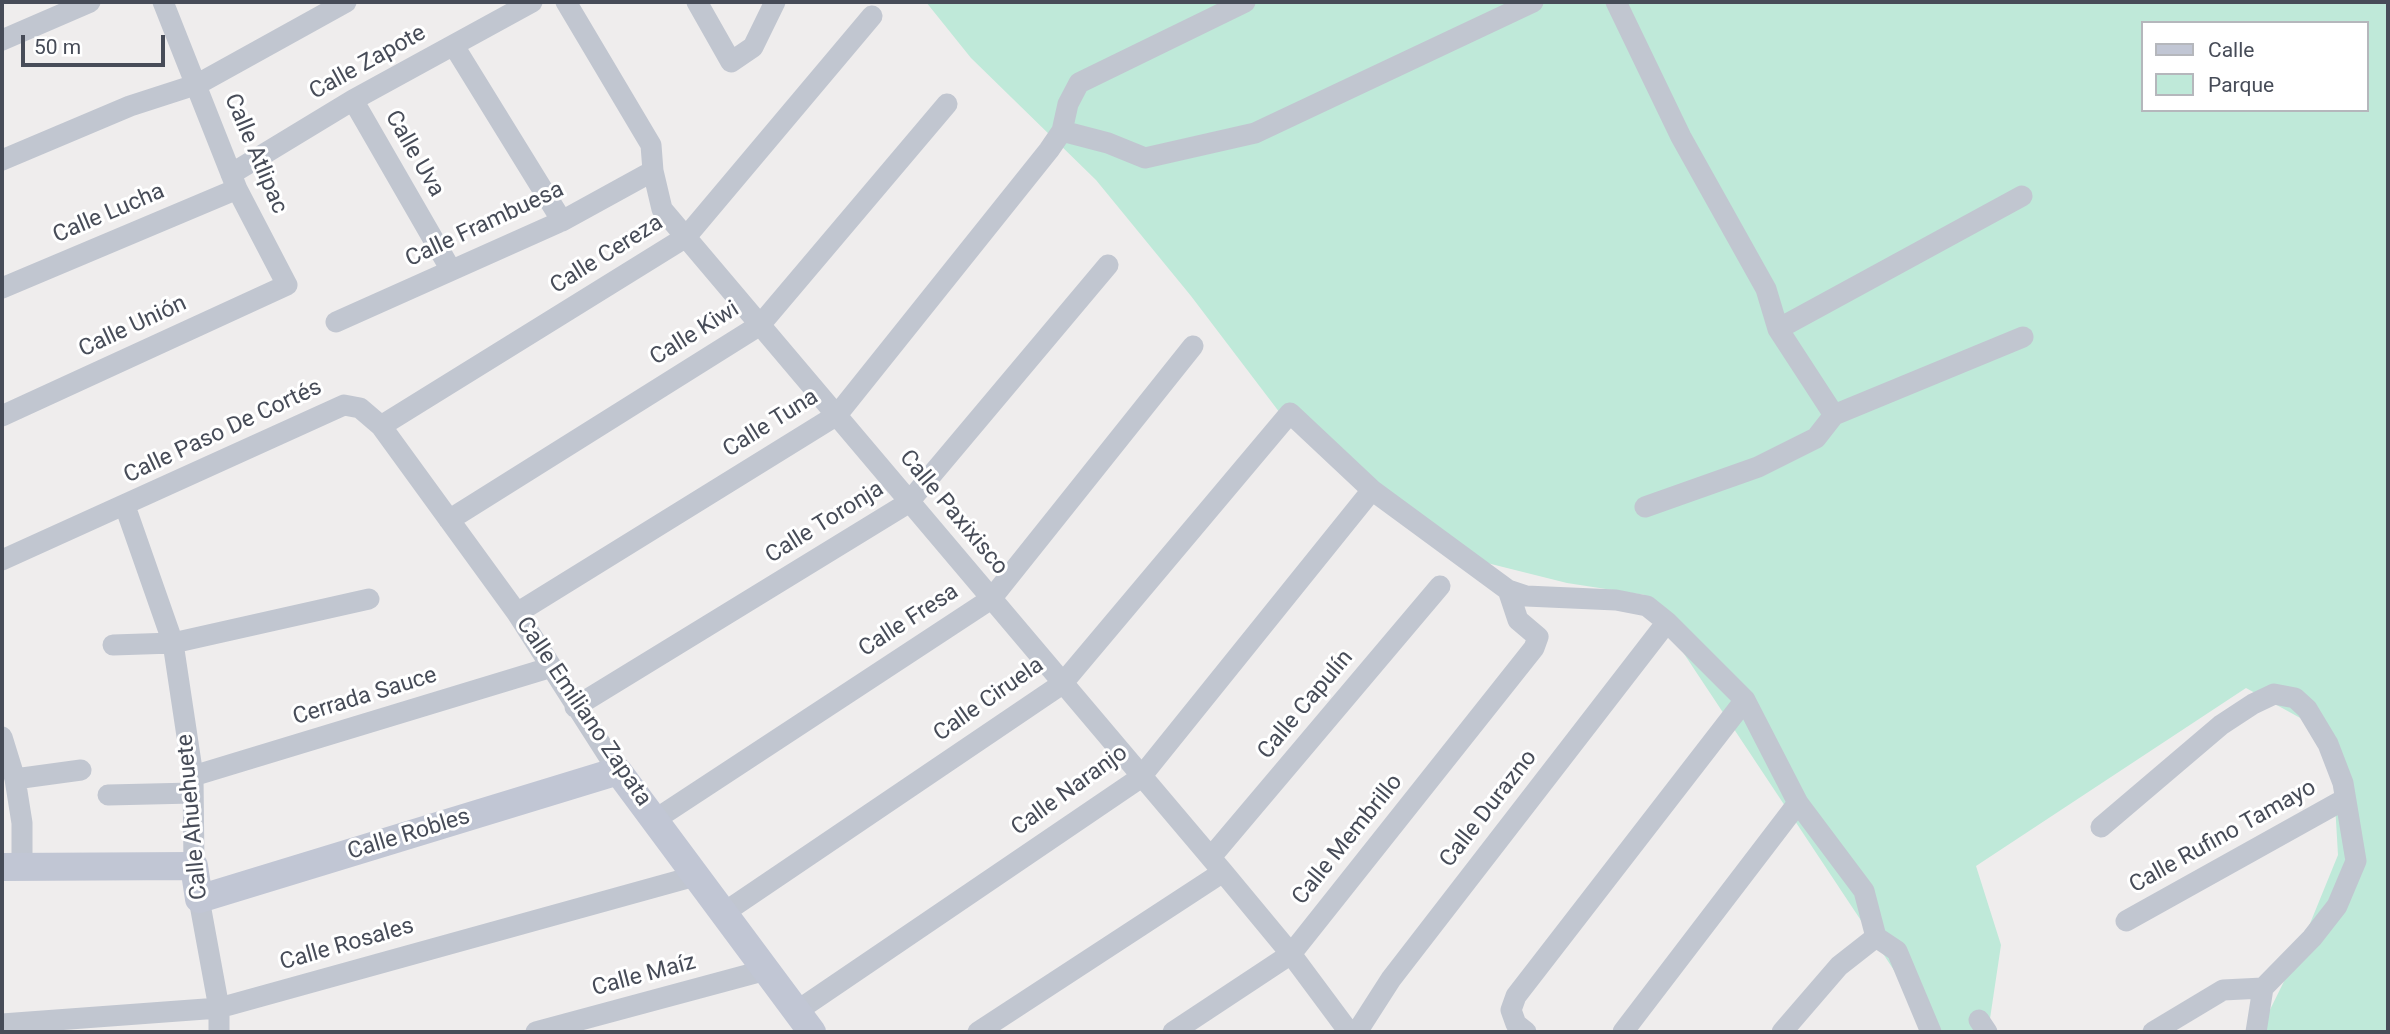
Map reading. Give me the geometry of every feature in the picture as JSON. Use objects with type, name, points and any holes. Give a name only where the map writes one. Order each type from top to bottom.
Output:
[{"type":"main road","name":"Calle Emiliano Zapata","points":[[618,771],[699,875],[805,1022]]},
{"type":"main road","name":"Calle Robles","points":[[200,899],[618,771]]},
{"type":"main road","points":[[12,866],[194,866]]},
{"type":"main road","name":"Calle Ahuehuete","points":[[194,866],[200,899]]},
{"type":"street","points":[[2,40],[90,2]]},
{"type":"street","name":"Calle Atlipac","points":[[163,2],[198,84],[234,181],[287,285]]},
{"type":"street","points":[[2,160],[130,106],[198,84],[346,2]]},
{"type":"street","name":"Calle Zapote","points":[[234,181],[353,100],[532,2]]},
{"type":"street","name":"Calle Paxixisco","points":[[566,2],[651,145],[653,171],[662,209],[1140,778],[1217,865],[1291,954],[1349,1032]]},
{"type":"street","points":[[697,2],[731,62],[753,47],[775,2]]},
{"type":"street","name":"Calle Tuna","points":[[517,613],[837,415],[1049,150],[1062,131],[1068,104],[1079,83],[1245,2]]},
{"type":"street","points":[[1062,131],[1108,143],[1145,158],[1255,133],[1533,2]]},
{"type":"street","points":[[1616,2],[1681,136],[1766,289],[1778,329],[1834,415]]},
{"type":"street","name":"Calle Cereza","points":[[381,426],[686,237],[872,16]]},
{"type":"street","points":[[454,46],[562,221]]},
{"type":"street","name":"Calle Uva","points":[[353,100],[451,270]]},
{"type":"street","name":"Calle Kiwi","points":[[449,520],[760,325],[947,104]]},
{"type":"street","name":"Calle Frambuesa","points":[[336,322],[562,221],[653,171]]},
{"type":"street","name":"Calle Lucha","points":[[2,288],[234,181]]},
{"type":"street","points":[[1778,329],[2022,196]]},
{"type":"street","name":"Calle Toronja","points":[[575,707],[908,503],[1108,265]]},
{"type":"street","name":"Calle Unión","points":[[2,416],[287,285]]},
{"type":"street","points":[[1645,507],[1758,467],[1816,438],[1834,415],[2023,337]]},
{"type":"street","name":"Calle Fresa","points":[[656,819],[991,599],[1193,346]]},
{"type":"street","name":"Calle Emiliano Zapata","points":[[344,405],[360,408],[381,426],[517,613],[618,771]]},
{"type":"street","name":"Calle Paso De Cortés","points":[[2,560],[344,405]]},
{"type":"street","name":"Calle Ciruela","points":[[725,912],[1062,684],[1290,413],[1372,490]]},
{"type":"street","points":[[1372,490],[1508,590],[1526,596],[1616,600],[1647,606],[1667,622],[1745,700],[1798,803],[1864,891],[1876,937],[1897,951],[1926,1029]]},
{"type":"street","name":"Calle Naranjo","points":[[805,1022],[1140,778],[1372,490]]},
{"type":"street","name":"Calle Ahuehuete","points":[[125,506],[173,643],[193,785],[194,866]]},
{"type":"street","name":"Calle Capulín","points":[[978,1032],[1217,865],[1440,586]]},
{"type":"street","name":"Calle Membrillo","points":[[1173,1032],[1291,954],[1534,648],[1538,637],[1518,620],[1508,590]]},
{"type":"street","points":[[113,645],[173,643],[369,599]]},
{"type":"street","name":"Calle Durazno","points":[[1357,1032],[1391,979],[1667,622]]},
{"type":"street","name":"Cerrada Sauce","points":[[108,795],[193,785],[552,667]]},
{"type":"street","points":[[2101,827],[2221,724],[2274,694],[2295,698],[2307,709],[2328,744],[2343,783],[2356,861],[2342,894],[2312,938],[2263,988],[2256,1032]]},
{"type":"street","points":[[1527,1032],[1516,1024],[1511,1010],[1516,996],[1745,700]]},
{"type":"street","points":[[2,737],[15,779],[22,824],[12,866]]},
{"type":"street","points":[[15,779],[81,770]]},
{"type":"street","name":"Calle Rufino Tamayo","points":[[2126,921],[2345,799]]},
{"type":"street","points":[[1623,1032],[1798,803]]},
{"type":"street","name":"Calle Rosales","points":[[2,1024],[219,1008],[699,875]]},
{"type":"street","name":"Calle Ahuehuete","points":[[200,899],[219,1008],[219,1032]]},
{"type":"street","points":[[1782,1032],[1839,967],[1876,937]]},
{"type":"street","name":"Calle Maíz","points":[[536,1032],[766,970]]},
{"type":"street","points":[[2153,1032],[2223,989],[2263,988]]},
{"type":"green space","points":[[926,2],[2388,2],[2388,1032],[2259,1032],[2298,953],[2338,855],[2331,735],[2246,688],[1976,866],[2001,945],[1988,1032],[1935,1032],[1645,595],[1567,583],[1483,562],[1283,417],[1191,296],[1096,180],[971,58]]}]
